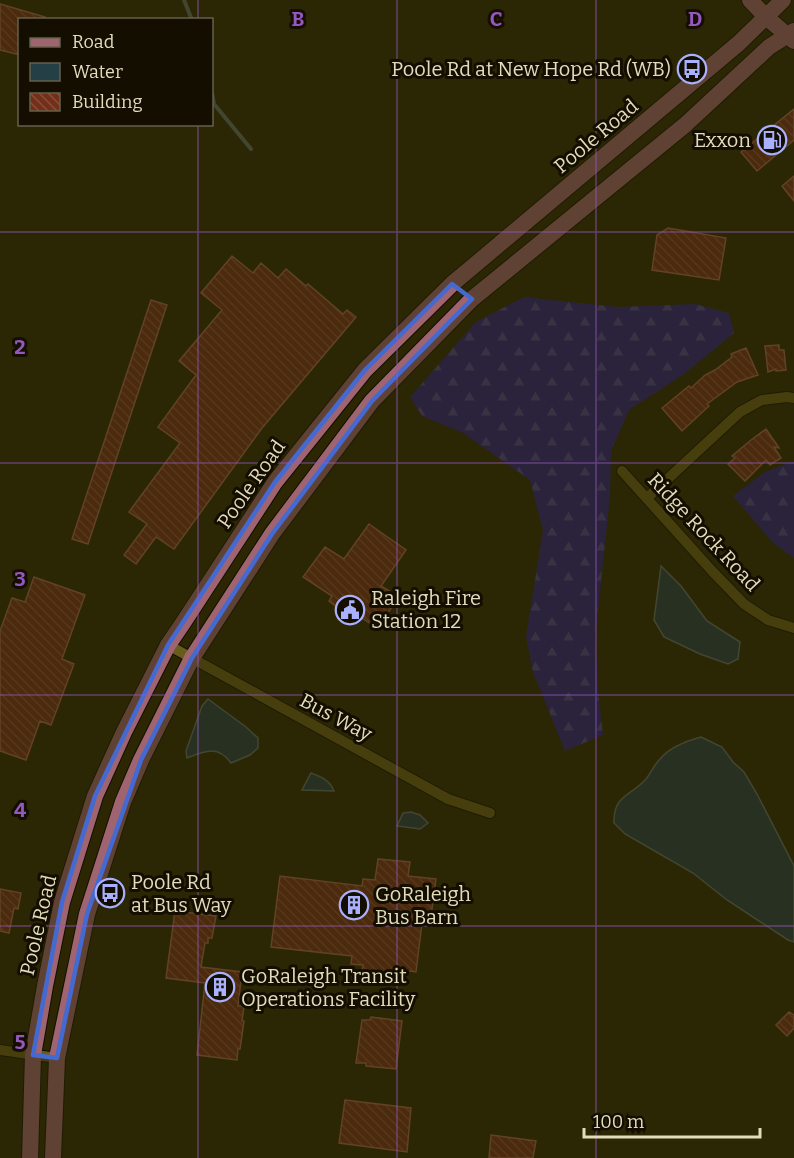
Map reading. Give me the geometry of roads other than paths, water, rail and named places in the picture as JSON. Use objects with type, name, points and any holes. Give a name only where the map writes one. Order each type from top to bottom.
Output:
[{"type":"main road","points":[[53,1158],[57,1058],[87,914],[123,802],[141,760],[192,658],[272,534],[372,401],[472,299],[685,124],[769,47],[792,36],[766,17],[750,0]]},
{"type":"main road","name":"Poole Road","points":[[30,1158],[33,1055],[62,902],[95,796],[168,645],[275,482],[365,370],[452,285],[740,42],[783,0]]},
{"type":"main road","points":[[452,285],[472,299]]},
{"type":"street","points":[[647,498],[740,412],[762,400],[794,398]]},
{"type":"street","name":"Ridge Rock Road","points":[[622,471],[744,604],[768,620],[794,628]]},
{"type":"street","name":"Bus Way","points":[[168,645],[448,799],[490,813]]},
{"type":"street","points":[[0,1050],[57,1058]]},
{"type":"water","points":[[661,566],[681,586],[707,621],[740,642],[738,659],[728,664],[664,637],[654,620]]},
{"type":"water","points":[[208,699],[258,738],[258,748],[250,755],[231,763],[221,754],[211,751],[187,758],[186,751],[202,706]]},
{"type":"water","points":[[701,737],[722,747],[744,772],[794,866],[794,942],[727,900],[693,873],[625,834],[614,823],[614,814],[620,801],[646,779],[664,755],[679,745]]},
{"type":"water","points":[[311,773],[328,782],[334,791],[302,790]]},
{"type":"water","points":[[411,812],[420,815],[428,823],[420,829],[397,826],[403,813]]},
{"type":"waterway","points":[[184,0],[191,18]]},
{"type":"waterway","points":[[213,98],[214,104],[251,149]]},
{"type":"place","name":"Poole Rd at New Hope Rd (WB)","points":[[692,69]]},
{"type":"place","name":"Exxon","points":[[772,140]]},
{"type":"place","name":"Raleigh Fire Station 12","points":[[350,610]]},
{"type":"place","name":"Poole Rd at Bus Way","points":[[110,893]]},
{"type":"place","name":"GoRaleigh Bus Barn","points":[[354,905]]},
{"type":"place","name":"GoRaleigh Transit Operations Facility","points":[[220,987]]}]
